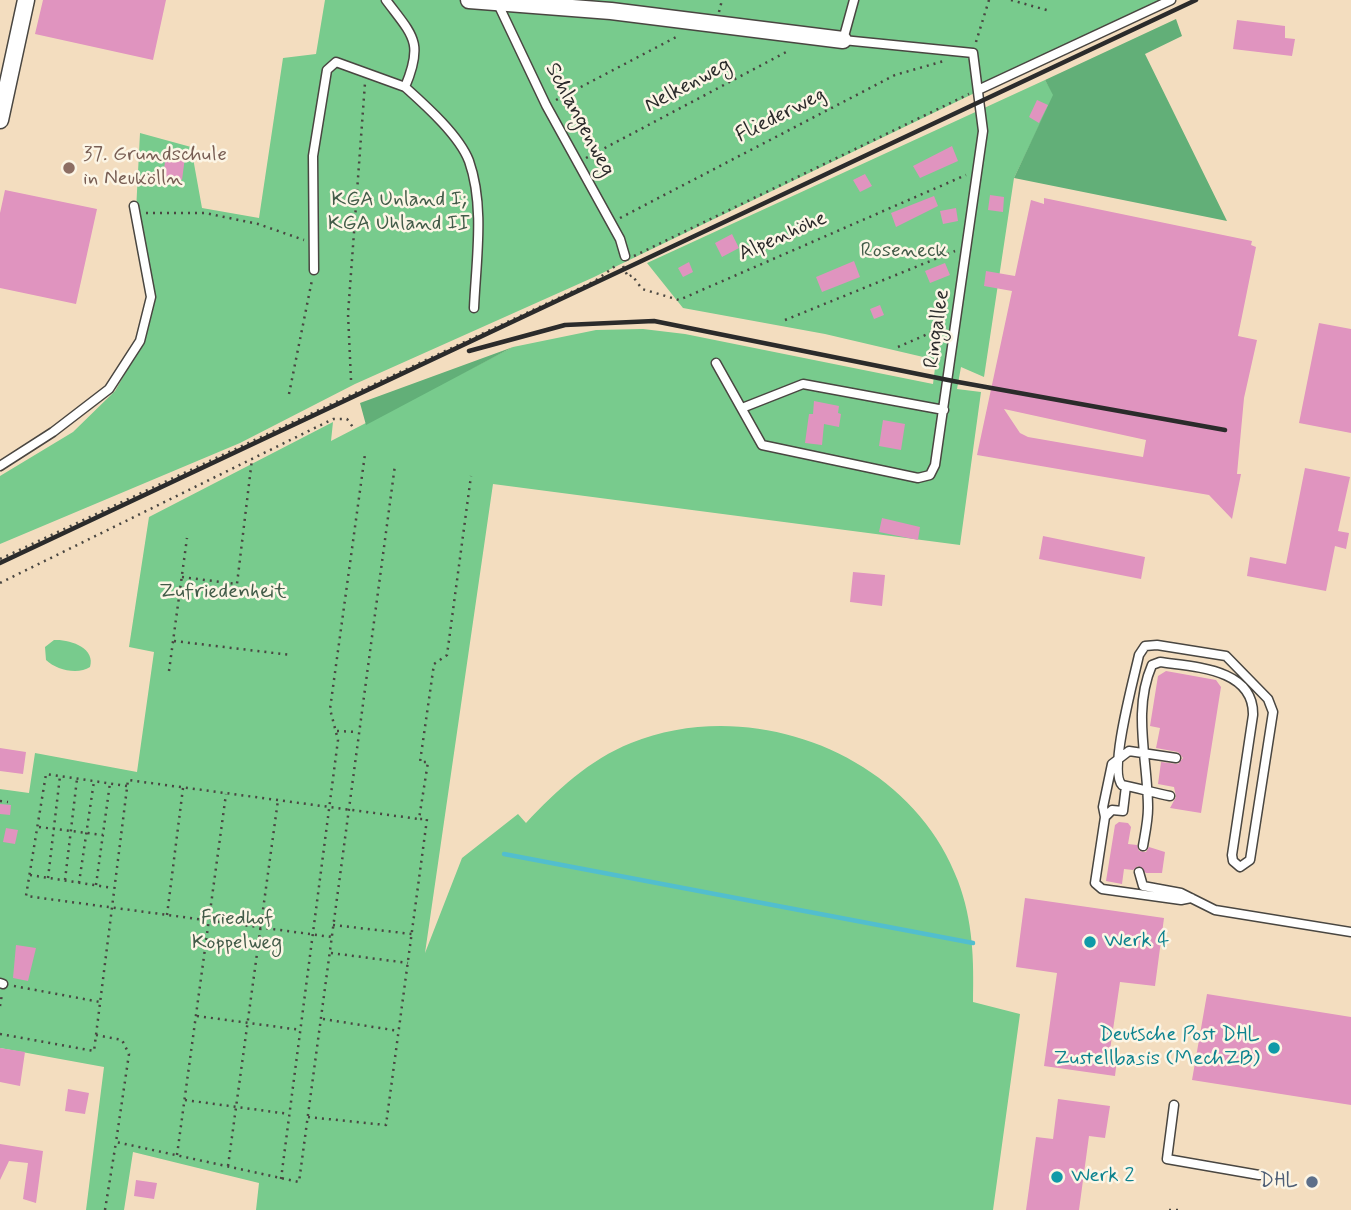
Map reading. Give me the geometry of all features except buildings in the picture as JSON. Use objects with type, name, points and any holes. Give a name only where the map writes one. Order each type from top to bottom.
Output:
[{"type":"street","points":[[0,120],[26,0]]},
{"type":"street","points":[[470,0],[498,4],[612,6],[702,23],[843,40]]},
{"type":"lane","points":[[386,0],[414,38],[414,66],[405,87]]},
{"type":"lane","points":[[854,0],[843,40],[973,53]]},
{"type":"lane","points":[[978,90],[1171,0]]},
{"type":"lane","name":"Schlangenweg","points":[[498,4],[576,163],[611,222],[624,260]]},
{"type":"lane","name":"Ringallee","points":[[716,363],[762,445],[918,478],[930,475],[935,465],[944,410],[983,131],[973,53]]},
{"type":"lane","points":[[314,270],[313,156],[327,70],[336,62],[405,87],[435,114],[469,159],[478,207],[474,308]]},
{"type":"lane","points":[[0,466],[53,432],[109,389],[140,341],[151,298],[135,209]]},
{"type":"lane","points":[[741,408],[803,384],[944,410]]},
{"type":"lane","points":[[1143,846],[1148,809],[1141,722],[1152,665],[1160,662],[1225,673],[1244,690],[1253,706],[1232,855],[1235,865],[1240,867],[1250,860],[1272,707],[1250,678],[1226,656],[1157,645],[1145,646],[1139,655],[1103,807],[1105,817],[1097,887],[1181,900],[1191,898]]},
{"type":"lane","points":[[1117,757],[1129,751],[1176,758]]},
{"type":"lane","points":[[1117,757],[1118,782],[1170,796]]},
{"type":"lane","points":[[1105,817],[1112,810],[1123,811],[1126,786]]},
{"type":"lane","points":[[1240,801],[1259,804]]},
{"type":"lane","points":[[1139,872],[1143,886],[1191,898],[1215,909],[1351,932]]},
{"type":"lane","points":[[1174,1105],[1167,1159],[1259,1175]]},
{"type":"path","points":[[973,53],[989,0]]},
{"type":"path","points":[[1011,0],[1050,11]]},
{"type":"path","points":[[546,105],[702,23]]},
{"type":"path","name":"Nelkenweg","points":[[576,163],[791,49]]},
{"type":"path","name":"Fliederweg","points":[[611,222],[895,75],[947,60]]},
{"type":"path","points":[[351,380],[348,314],[365,73]]},
{"type":"path","points":[[0,559],[595,281],[624,260],[978,90]]},
{"type":"path","name":"Alpenhöhe","points":[[624,260],[628,276],[632,275],[642,289],[679,300],[978,169]]},
{"type":"path","points":[[135,209],[205,213],[258,225],[312,243]]},
{"type":"path","points":[[785,320],[968,246]]},
{"type":"path","points":[[289,394],[314,270]]},
{"type":"path","points":[[898,347],[955,322]]},
{"type":"path","points":[[0,583],[333,419],[347,419],[355,430]]},
{"type":"path","points":[[281,1179],[338,740],[330,709],[365,454]]},
{"type":"path","points":[[182,577],[237,584],[252,459]]},
{"type":"path","points":[[116,1142],[299,1182],[395,465]]},
{"type":"path","points":[[419,819],[428,762],[420,762],[434,664],[447,655],[471,476]]},
{"type":"path","points":[[169,671],[187,538]]},
{"type":"path","points":[[174,641],[291,655]]},
{"type":"path","points":[[337,731],[358,732]]},
{"type":"path","points":[[127,786],[46,774],[26,896],[332,937]]},
{"type":"path","points":[[48,878],[60,776]]},
{"type":"path","points":[[65,880],[77,779]]},
{"type":"path","points":[[0,1034],[94,1051],[128,780],[427,819],[386,1125],[307,1117]]},
{"type":"path","points":[[79,883],[94,781]]},
{"type":"path","points":[[96,885],[110,783]]},
{"type":"path","points":[[167,915],[183,788]]},
{"type":"path","points":[[177,1155],[211,921],[226,794]]},
{"type":"path","points":[[228,1166],[278,800]]},
{"type":"path","points":[[0,801],[8,802]]},
{"type":"path","points":[[38,827],[103,835]]},
{"type":"path","points":[[30,875],[113,888]]},
{"type":"path","points":[[333,925],[412,934]]},
{"type":"path","points":[[330,953],[408,963]]},
{"type":"path","points":[[2,984],[100,1002]]},
{"type":"path","points":[[197,1016],[300,1030]]},
{"type":"path","points":[[321,1019],[399,1031]]},
{"type":"path","points":[[96,1035],[122,1040],[129,1054],[105,1210]]},
{"type":"path","points":[[185,1100],[289,1114]]},
{"type":"path","points":[[1169,1210],[1182,1210]]},
{"type":"green space","name":"KGA Unland I; KGA Uhland II","points":[[325,0],[1167,0],[592,278],[355,384],[240,443],[0,544],[0,476],[73,432],[115,391],[146,337],[151,289],[136,211],[140,133],[191,147],[202,208],[259,218],[283,58],[316,54]]},
{"type":"green space","points":[[1176,19],[1182,36],[1145,54],[1227,221],[1014,178],[1053,95],[1045,80]]},
{"type":"green space","points":[[1045,80],[1054,95],[1014,178],[984,377],[961,367],[957,389],[981,392],[960,545],[493,484],[425,953],[462,858],[518,814],[526,823],[574,777],[616,750],[678,730],[727,726],[776,732],[823,746],[866,769],[904,799],[935,837],[958,881],[967,911],[973,955],[973,1002],[1020,1014],[993,1210],[256,1210],[259,1183],[133,1152],[124,1210],[86,1210],[104,1067],[0,1048],[0,789],[29,793],[35,753],[137,772],[154,652],[129,647],[149,517],[333,422],[331,441],[513,347],[596,330],[643,329],[685,334],[933,384],[936,360],[825,334],[683,308],[647,263]]},
{"type":"green space","points":[[513,347],[366,425],[360,403]]},
{"type":"green space","points":[[54,640],[80,646],[89,655],[90,667],[73,671],[50,664],[46,660],[45,647]]},
{"type":"waterway","points":[[504,854],[973,943]]},
{"type":"railway","points":[[0,563],[1196,0]]},
{"type":"railway","points":[[469,351],[565,325],[654,321],[958,382],[1225,430]]},
{"type":"place","name":"37. Grundschule in Neukölln","points":[[69,168]]},
{"type":"place","name":"Werk 4","points":[[1090,942]]},
{"type":"place","name":"Deutsche Post DHL Zustellbasis (MechZB)","points":[[1274,1048]]},
{"type":"place","name":"Werk 2","points":[[1057,1177]]},
{"type":"place","name":"DHL","points":[[1312,1182]]},
{"type":"park label","name":"Roseneck","points":[[904,252]]},
{"type":"park label","name":"Zufriedenheit","points":[[223,593]]},
{"type":"park label","name":"Friedhof Koppelweg","points":[[237,932]]}]
